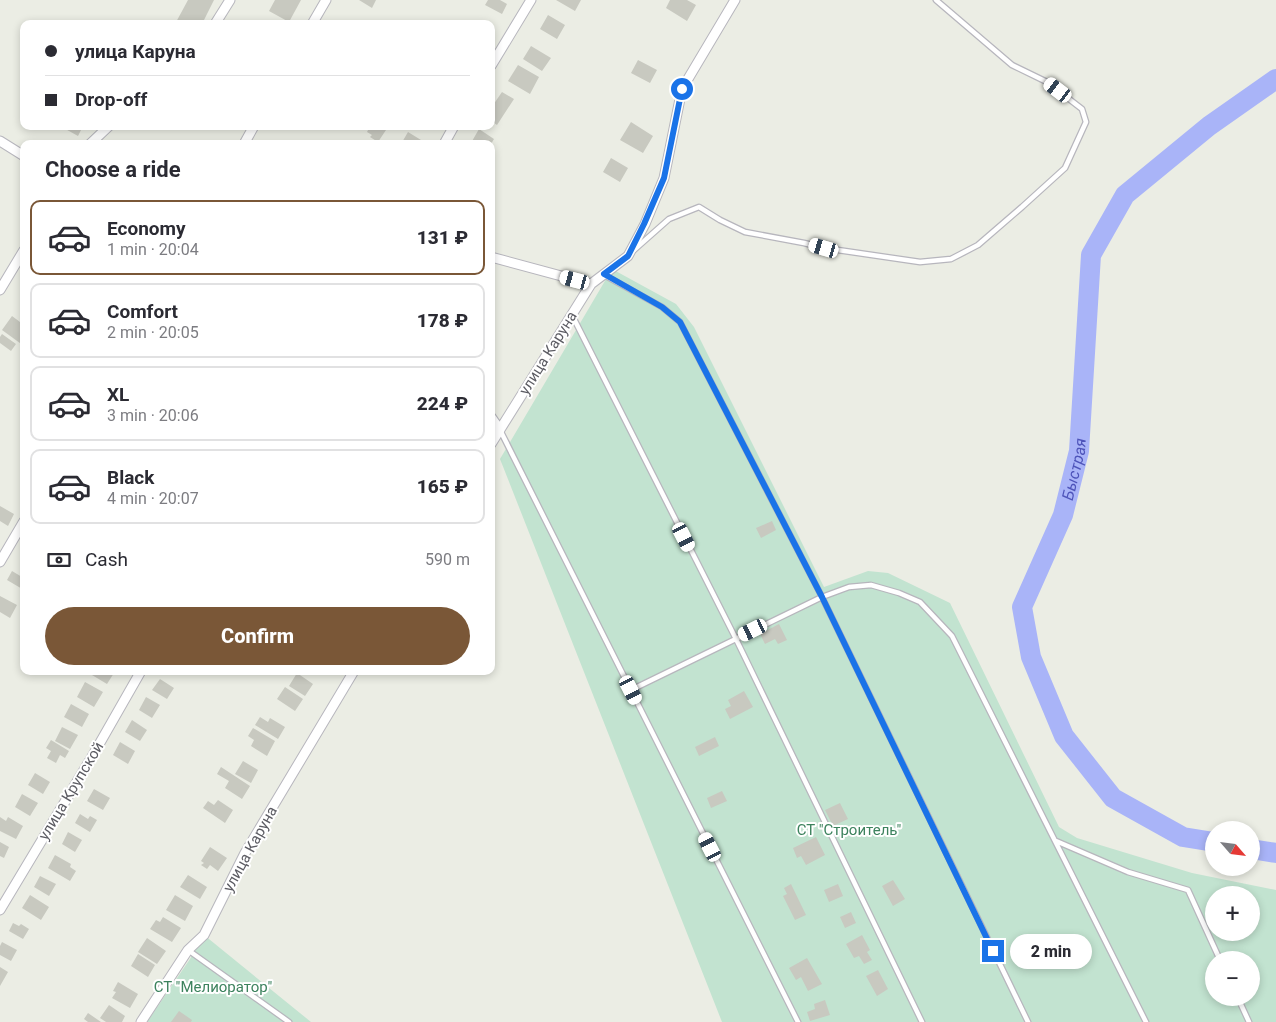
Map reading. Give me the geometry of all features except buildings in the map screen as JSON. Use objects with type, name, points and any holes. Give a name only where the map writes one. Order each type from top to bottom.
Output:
[{"type":"street","points":[[218,20],[230,0]]},
{"type":"street","points":[[314,20],[326,0]]},
{"type":"street","points":[[495,59],[531,0]]},
{"type":"street","name":"улица Каруна","points":[[495,438],[591,284],[628,256],[664,178],[682,89],[734,0]]},
{"type":"street","points":[[94,140],[105,130]]},
{"type":"street","points":[[0,141],[20,154]]},
{"type":"street","points":[[0,290],[20,257]]},
{"type":"street","points":[[495,258],[591,284]]},
{"type":"street","points":[[495,423],[500,430]]},
{"type":"street","points":[[0,562],[20,528]]},
{"type":"street","name":"улица Крупской","points":[[0,910],[93,756],[139,675]]},
{"type":"street","name":"улица Каруна","points":[[141,1022],[188,950],[204,935],[245,853],[352,675]]},
{"type":"lane","points":[[628,256],[669,219],[699,207],[745,232],[824,248],[890,258],[920,262],[951,260],[978,245],[1066,168],[1086,122],[1082,109],[1047,82],[1012,66],[936,0]]},
{"type":"lane","points":[[604,274],[662,307],[680,322],[822,597],[1028,1022]]},
{"type":"lane","points":[[572,315],[736,639],[922,1022]]},
{"type":"lane","points":[[500,430],[798,1022]]},
{"type":"lane","points":[[631,690],[822,597],[849,587],[871,585],[899,593],[920,602],[952,636],[1146,1022]]},
{"type":"lane","points":[[1056,841],[1128,872],[1188,890],[1216,951]]},
{"type":"lane","points":[[188,950],[289,1022]]},
{"type":"lane","points":[[1242,1006],[1249,1022]]},
{"type":"green space","name":"СТ \"Строитель\"","points":[[612,269],[676,304],[694,327],[824,587],[868,571],[888,573],[950,603],[1059,827],[1077,838],[1192,873],[1256,886],[1205,886],[1205,941],[1260,941],[1260,887],[1276,890],[1276,1022],[722,1022],[500,459]]},
{"type":"green space","name":"СТ \"Мелиоратор\"","points":[[204,935],[311,1022],[147,1022]]},
{"type":"waterway","name":"Быстрая","points":[[1205,841],[1183,837],[1113,798],[1064,736],[1031,657],[1022,607],[1063,515],[1079,451],[1091,255],[1125,195],[1209,126],[1276,79]]},
{"type":"waterway","name":"Быстрая","points":[[1260,850],[1276,853]]},
{"type":"route","points":[[682,89],[664,178],[628,256],[604,274],[662,307],[680,322],[822,597],[993,951]]}]
